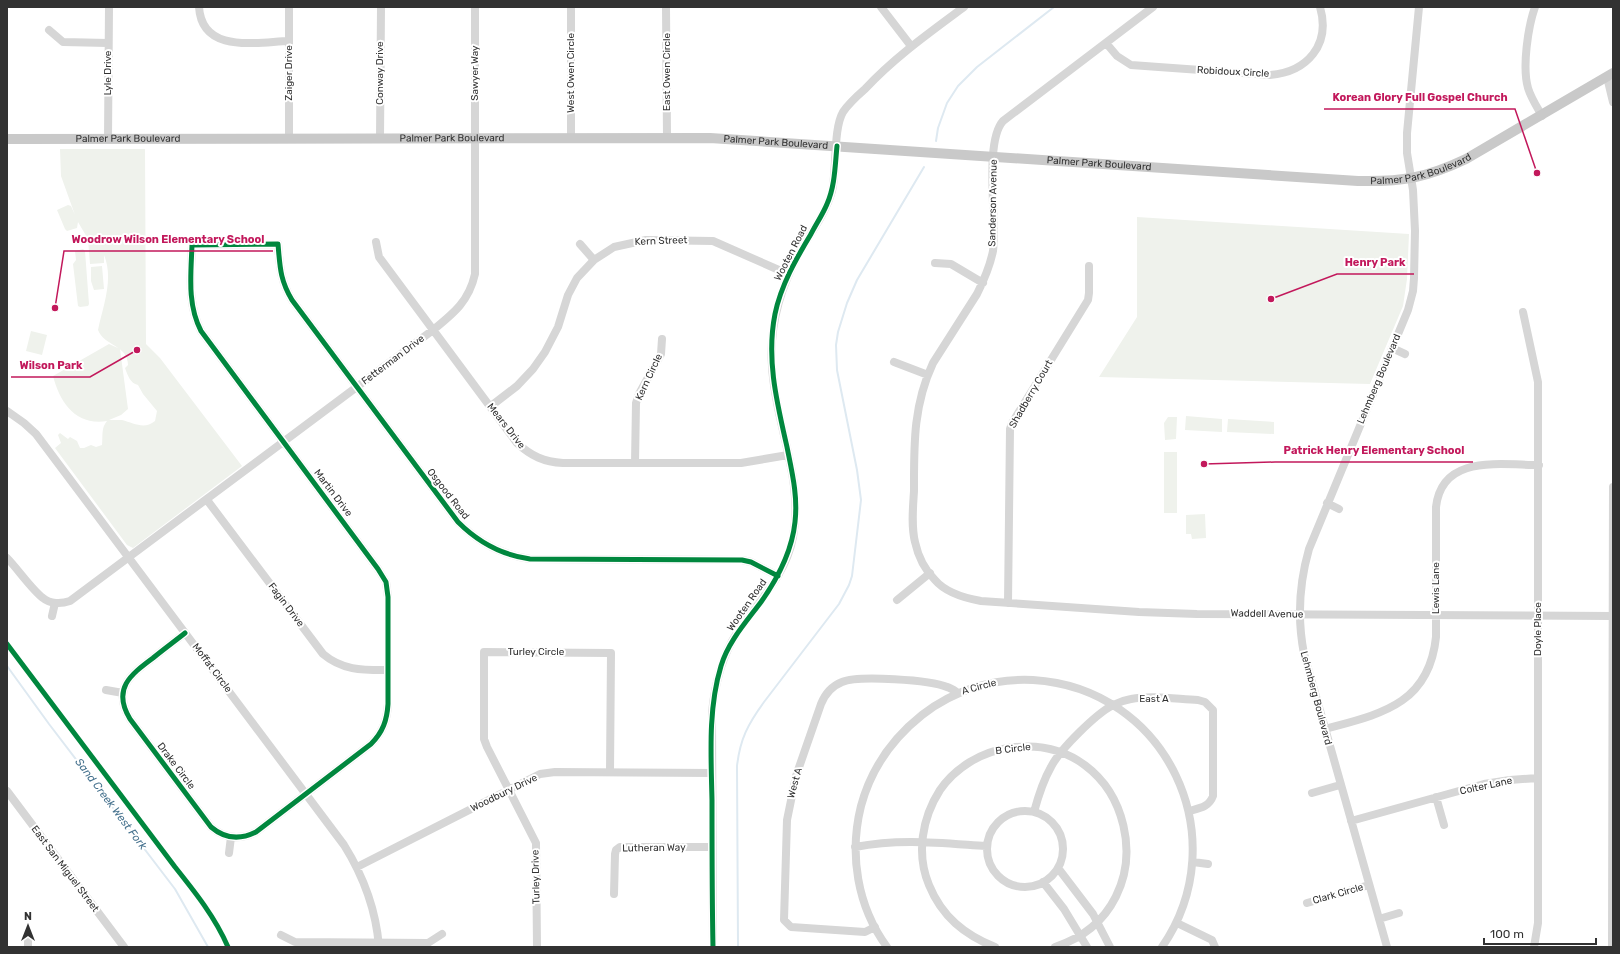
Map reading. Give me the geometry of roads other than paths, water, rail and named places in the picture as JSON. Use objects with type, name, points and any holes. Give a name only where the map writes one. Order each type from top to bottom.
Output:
[{"type":"main road","name":"Palmer Park Boulevard","points":[[7,139],[726,139],[1374,181],[1411,179],[1434,173],[1466,159],[1610,75]]},
{"type":"street","name":"Lyle Drive","points":[[108,139],[109,7]]},
{"type":"street","points":[[199,7],[202,23],[207,30],[222,41],[289,41]]},
{"type":"street","name":"Zaiger Drive","points":[[289,7],[289,139]]},
{"type":"street","name":"Conway Drive","points":[[380,7],[380,139]]},
{"type":"street","name":"Sawyer Way","points":[[475,7],[475,138]]},
{"type":"street","name":"West Owen Circle","points":[[571,7],[571,138]]},
{"type":"street","name":"East Owen Circle","points":[[666,7],[667,138]]},
{"type":"street","points":[[881,7],[911,46]]},
{"type":"street","name":"Wooten Road","points":[[713,947],[712,712],[714,697],[721,663],[736,634],[764,598],[778,576],[793,539],[796,502],[795,488],[773,383],[771,350],[775,315],[779,297],[788,274],[827,206],[834,181],[839,120],[846,107],[880,72],[911,46],[964,7]]},
{"type":"street","name":"Sanderson Avenue","points":[[930,573],[917,549],[915,541],[913,519],[914,431],[919,406],[933,363],[983,283],[992,251],[994,156],[996,133],[1003,121],[1153,7]]},
{"type":"street","name":"Robidoux Circle","points":[[1106,43],[1123,61],[1140,67],[1270,75],[1282,74],[1301,67],[1315,52],[1320,43],[1323,25],[1320,7]]},
{"type":"street","name":"Lehmberg Boulevard","points":[[1387,947],[1304,654],[1299,614],[1303,569],[1309,549],[1408,310],[1414,278],[1415,231],[1411,179],[1407,153],[1407,133],[1418,7]]},
{"type":"street","points":[[1535,7],[1529,27],[1526,79],[1531,97],[1542,116]]},
{"type":"street","points":[[49,30],[63,42],[108,43]]},
{"type":"street","points":[[1610,75],[1613,102]]},
{"type":"street","name":"Fetterman Drive","points":[[55,603],[70,601],[207,500],[433,330],[449,317],[463,302],[467,297],[474,280],[475,138]]},
{"type":"street","name":"Kern Street","points":[[491,406],[517,386],[533,369],[545,352],[558,327],[572,286],[583,270],[594,260],[614,247],[635,241],[646,240],[704,240],[722,244],[788,274]]},
{"type":"street","name":"Mears Drive","points":[[376,242],[379,257],[518,443],[540,460],[563,463],[741,463],[788,455]]},
{"type":"street","name":"Osgood Road","points":[[247,245],[278,244],[280,272],[286,290],[292,300],[458,522],[467,531],[491,548],[517,557],[530,558],[742,560],[751,562],[778,576]]},
{"type":"street","points":[[580,244],[594,260]]},
{"type":"street","name":"Martin Drive","points":[[247,245],[192,245],[192,305],[196,322],[201,331],[378,569],[386,582],[388,597],[387,714],[385,722],[378,737],[371,744],[305,794]]},
{"type":"street","points":[[935,263],[951,264],[983,283]]},
{"type":"street","name":"Shadberry Court","points":[[1008,603],[1010,429],[1012,423],[1088,300],[1089,266]]},
{"type":"street","name":"Doyle Place","points":[[1523,312],[1538,382],[1538,923],[1534,947]]},
{"type":"street","name":"Kern Circle","points":[[635,463],[636,402],[661,354],[662,339]]},
{"type":"street","points":[[1392,348],[1405,354]]},
{"type":"street","points":[[894,362],[928,375]]},
{"type":"street","name":"Moffat Circle","points":[[7,411],[36,434],[344,845],[358,867],[374,909],[379,945]]},
{"type":"street","name":"Lewis Lane","points":[[1325,729],[1385,711],[1403,700],[1417,688],[1423,679],[1433,658],[1436,638],[1436,508],[1437,499],[1445,484],[1456,472],[1475,465],[1539,465]]},
{"type":"street","points":[[1612,947],[1613,487]]},
{"type":"street","name":"Fagin Drive","points":[[207,500],[323,654],[331,661],[351,669],[388,670]]},
{"type":"street","points":[[1327,503],[1339,509]]},
{"type":"street","points":[[7,558],[43,598],[55,603],[52,616]]},
{"type":"street","points":[[897,600],[930,573]]},
{"type":"street","name":"Waddell Avenue","points":[[930,573],[942,586],[960,596],[981,601],[1139,612],[1613,616]]},
{"type":"street","points":[[106,690],[123,693],[130,676],[185,633]]},
{"type":"street","name":"Turley Circle","points":[[509,790],[484,739],[484,652],[611,652],[610,772]]},
{"type":"street","name":"West A","points":[[875,927],[864,932],[790,927],[784,920],[787,820],[796,776],[821,704],[825,696],[834,686],[840,682],[856,678],[928,683],[946,686],[958,693]]},
{"type":"street","name":"A Circle","points":[[887,947],[866,910],[857,872],[856,847],[859,816],[864,795],[873,774],[886,752],[900,735],[936,704],[958,693],[984,685],[1006,681],[1042,681],[1077,688],[1113,705],[1140,726],[1162,752],[1178,779],[1189,811],[1193,839],[1193,862],[1188,893],[1177,923],[1162,947]]},
{"type":"street","name":"Drake Circle","points":[[123,693],[123,704],[134,725],[211,827],[217,832],[231,837]]},
{"type":"street","name":"East A","points":[[1034,812],[1044,782],[1051,767],[1060,752],[1083,729],[1113,705],[1133,699],[1152,698],[1198,700],[1210,705],[1213,710],[1213,796],[1211,802],[1207,806],[1189,811]]},
{"type":"street","name":"B Circle","points":[[996,947],[977,939],[960,928],[942,909],[927,880],[923,861],[922,842],[929,812],[938,793],[951,777],[967,764],[989,753],[1010,748],[1040,747],[1060,752],[1080,762],[1094,774],[1106,786],[1117,804],[1126,833],[1127,854],[1124,875],[1114,899],[1097,922],[1081,935],[1055,947]]},
{"type":"street","name":"Woodbury Drive","points":[[358,867],[540,774],[610,772],[712,773]]},
{"type":"street","name":"Colter Lane","points":[[1351,821],[1495,782],[1538,778]]},
{"type":"street","points":[[1312,793],[1340,785]]},
{"type":"street","name":"Turley Drive","points":[[509,790],[536,843],[537,947]]},
{"type":"street","name":"East San Miguel Street","points":[[7,791],[124,947]]},
{"type":"street","points":[[228,853],[231,837],[240,838],[256,832],[305,794]]},
{"type":"street","points":[[1436,798],[1444,825]]},
{"type":"street","points":[[1018,812],[1034,812],[1047,818],[1057,828],[1060,833],[1063,847],[1062,856],[1058,868],[1049,879],[1024,887],[1006,882],[993,870],[988,859],[986,846],[988,837],[992,830],[1005,817],[1018,812]]},
{"type":"street","points":[[856,847],[884,842],[922,842],[986,846]]},
{"type":"street","name":"Lutheran Way","points":[[614,894],[615,854],[616,850],[620,847],[712,847]]},
{"type":"street","points":[[1193,862],[1208,864]]},
{"type":"street","points":[[1058,868],[1097,922],[1110,947]]},
{"type":"street","points":[[1043,882],[1064,909],[1087,947]]},
{"type":"street","name":"Clark Circle","points":[[1307,902],[1369,885]]},
{"type":"street","points":[[1379,919],[1399,913]]},
{"type":"street","points":[[1177,923],[1212,940],[1215,947]]},
{"type":"street","points":[[281,935],[295,942],[379,945],[428,942],[442,934]]},
{"type":"waterway","points":[[936,141],[938,128],[947,103],[958,86],[977,67],[1054,7]]},
{"type":"waterway","points":[[738,947],[737,766],[740,748],[753,717],[839,604],[852,576],[861,500],[857,470],[837,370],[836,345],[838,332],[847,303],[857,280],[924,167]]},
{"type":"waterway","name":"Sand Creek West Fork","points":[[7,666],[49,724],[175,889],[208,947]]},
{"type":"place","name":"Korean Glory Full Gospel Church","points":[[1537,173]]},
{"type":"place","name":"Henry Park","points":[[1271,299]]},
{"type":"place","name":"Woodrow Wilson Elementary School","points":[[55,308]]},
{"type":"place","name":"Wilson Park","points":[[137,350]]},
{"type":"place","name":"Patrick Henry Elementary School","points":[[1204,464]]}]
